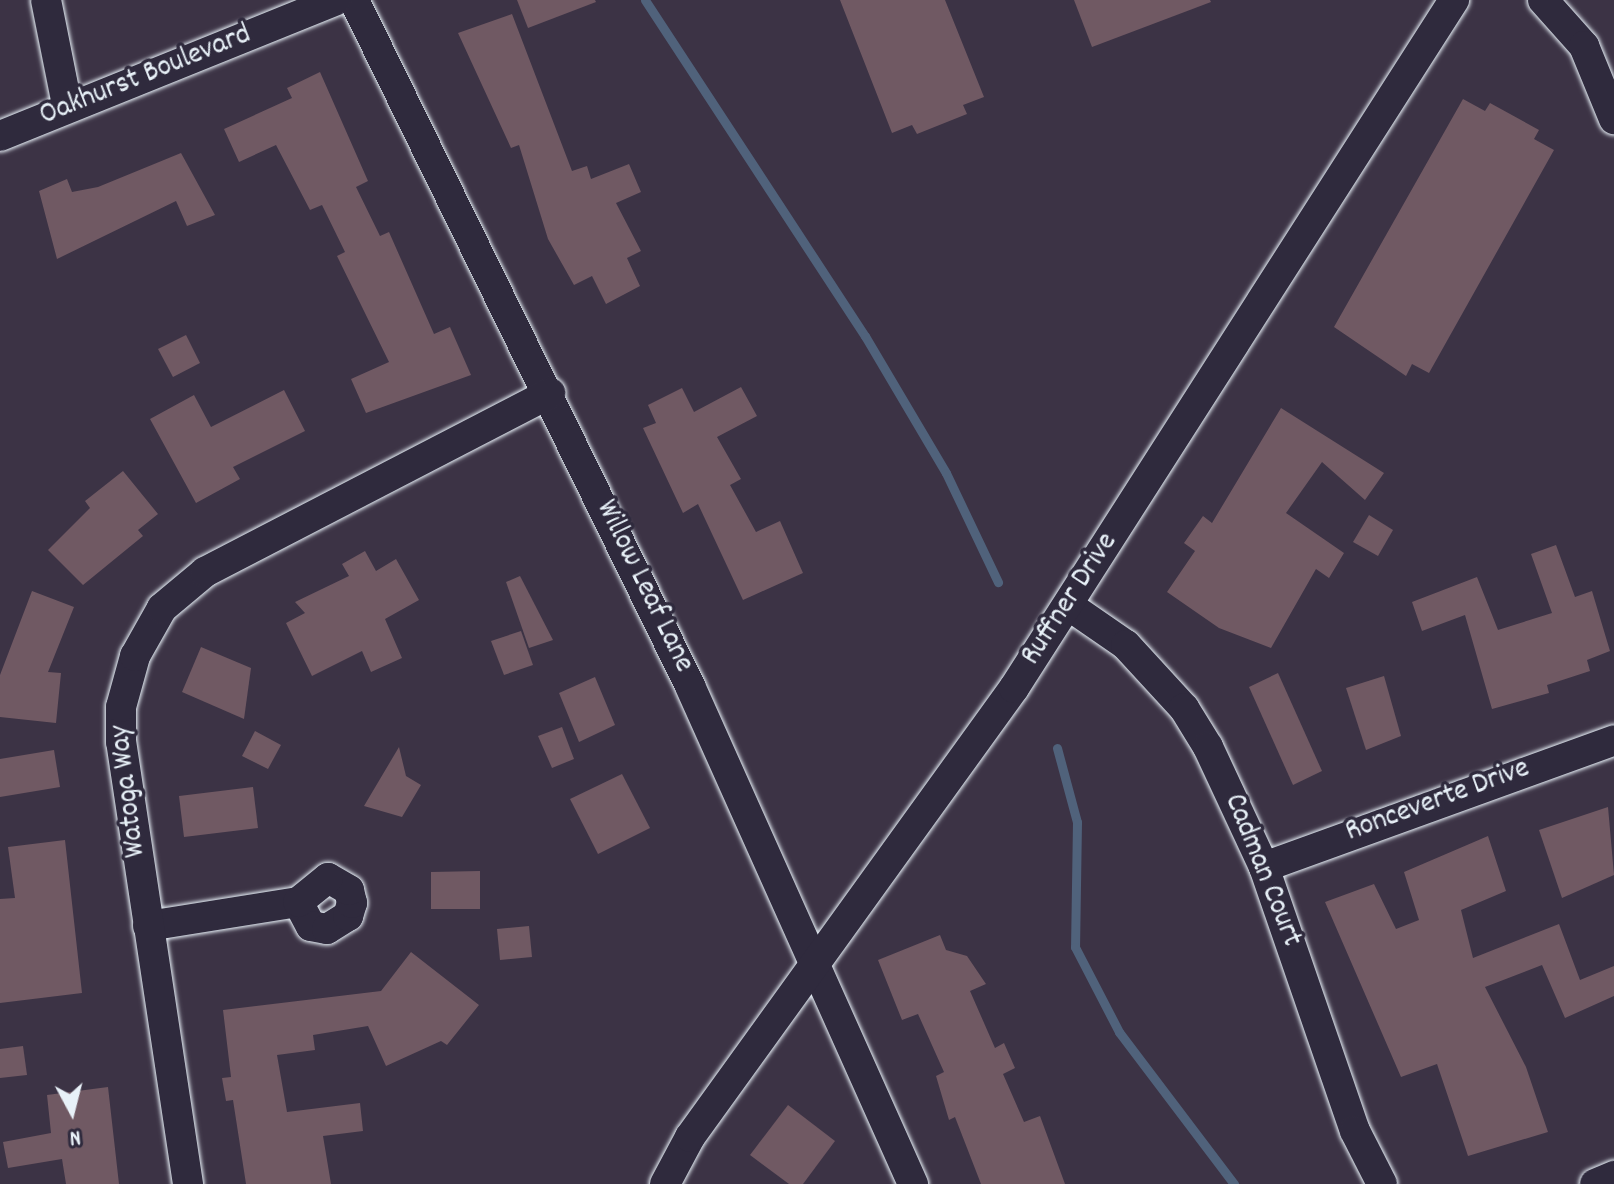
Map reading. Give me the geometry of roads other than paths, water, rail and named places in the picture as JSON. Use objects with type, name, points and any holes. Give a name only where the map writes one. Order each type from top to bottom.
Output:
[{"type":"street","points":[[46,0],[67,105]]},
{"type":"street","name":"Oakhurst Boulevard","points":[[0,136],[67,105],[336,0]]},
{"type":"street","name":"Willow Leaf Lane","points":[[354,0],[550,393],[913,1184]]},
{"type":"street","name":"Ruffner Drive","points":[[665,1184],[690,1137],[815,968],[1068,605],[1454,0]]},
{"type":"street","points":[[1543,0],[1584,46],[1614,119]]},
{"type":"street","name":"Watoga Way","points":[[188,1184],[148,926],[121,707],[135,656],[162,608],[205,572],[550,393]]},
{"type":"street","name":"Cadman Court","points":[[1068,605],[1126,645],[1184,708],[1264,867],[1355,1131],[1382,1184]]},
{"type":"street","name":"Ronceverte Drive","points":[[1264,867],[1614,740]]},
{"type":"street","points":[[148,926],[298,902]]},
{"type":"street","points":[[1595,1184],[1614,1176]]},
{"type":"waterway","points":[[645,0],[865,336],[946,473],[998,582]]},
{"type":"waterway","points":[[1057,748],[1077,822],[1075,947],[1119,1032],[1234,1184]]}]
